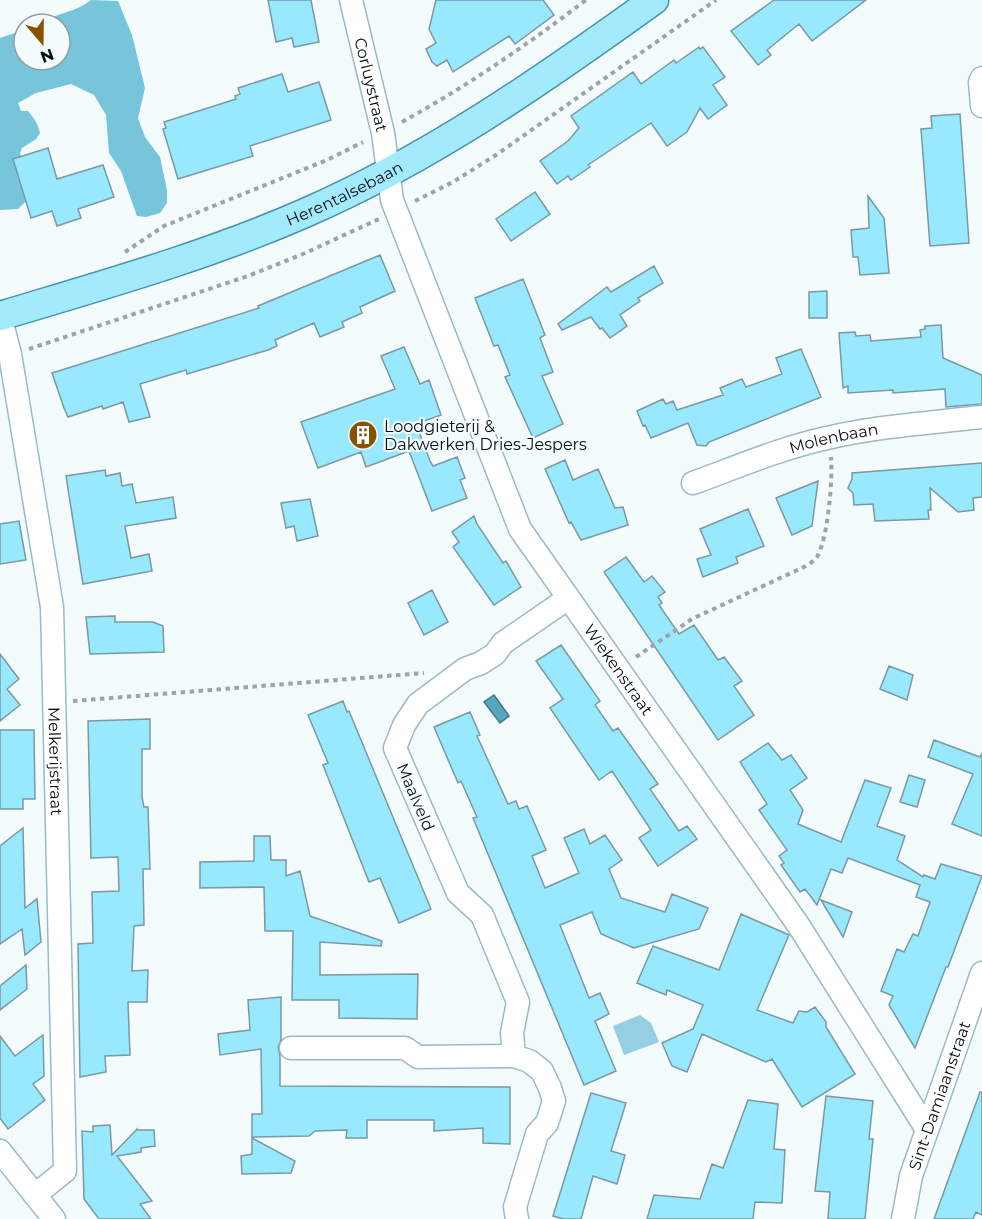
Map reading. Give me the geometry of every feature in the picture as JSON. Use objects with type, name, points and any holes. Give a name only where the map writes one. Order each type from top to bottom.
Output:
[{"type":"main road","name":"Herentalsebaan","points":[[0,316],[229,244],[307,213],[460,133],[556,71],[654,0]]},
{"type":"street","name":"Corluystraat","points":[[351,0],[383,132],[389,171]]},
{"type":"street","points":[[982,78],[980,82],[982,106]]},
{"type":"street","name":"Wiekenstraat","points":[[389,171],[393,201],[520,529],[799,926],[926,1128]]},
{"type":"street","name":"Melkerijstraat","points":[[0,316],[10,354],[52,607],[65,1171],[35,1195]]},
{"type":"street","name":"Molenbaan","points":[[693,483],[827,438],[884,427],[982,417]]},
{"type":"street","name":"Maalveld","points":[[514,1056],[512,1033],[518,1002],[482,915],[458,893],[396,748],[404,725],[418,705],[465,669],[495,654],[503,643],[567,598]]},
{"type":"street","name":"Sint-Damiaanstraat","points":[[903,1219],[911,1176],[926,1128],[982,973]]},
{"type":"street","points":[[291,1048],[405,1048],[418,1057],[514,1056],[529,1060],[542,1071],[554,1101],[547,1123],[537,1134],[515,1207],[517,1219]]},
{"type":"street","points":[[0,1151],[54,1219]]},
{"type":"path","points":[[116,258],[164,226],[327,160],[436,104],[507,58],[586,0]]},
{"type":"path","points":[[618,669],[692,619],[804,567],[818,558],[823,542],[832,473],[827,438]]},
{"type":"path","points":[[54,703],[465,669]]},
{"type":"shaded area","points":[[91,0],[118,1],[132,35],[145,88],[138,118],[145,137],[160,157],[167,190],[167,203],[160,213],[146,217],[137,216],[121,171],[109,153],[106,115],[94,95],[71,84],[36,93],[18,103],[21,111],[28,111],[32,116],[40,133],[36,139],[22,148],[20,153],[28,180],[28,199],[18,209],[0,210],[0,38],[12,34],[12,72],[72,72],[72,12],[66,12]]},
{"type":"shaded area","points":[[494,695],[509,716],[500,723],[484,702]]},
{"type":"shaded area","points":[[640,1015],[651,1023],[659,1042],[624,1055],[613,1026]]},
{"type":"building","points":[[268,0],[311,0],[319,42],[294,47],[292,38],[276,42]]},
{"type":"building","points":[[436,0],[543,0],[554,15],[515,44],[509,36],[453,72],[447,60],[437,66],[432,62],[426,49],[436,43],[429,29]]},
{"type":"building","points":[[774,0],[866,0],[812,41],[799,24],[767,50],[771,55],[758,65],[731,31]]},
{"type":"building","points":[[699,47],[700,49],[703,47],[725,77],[713,85],[727,105],[708,119],[700,108],[687,132],[667,146],[651,123],[588,165],[590,167],[571,180],[568,176],[557,184],[540,161],[568,141],[579,128],[571,116],[633,72],[641,84],[674,60],[676,63]]},
{"type":"building","points":[[282,74],[288,92],[319,82],[331,120],[250,146],[253,156],[178,179],[163,129],[166,128],[164,122],[236,99],[235,96],[240,94],[238,88]]},
{"type":"building","points":[[960,114],[969,243],[930,246],[921,129],[932,128],[931,116]]},
{"type":"building","points":[[48,148],[57,179],[103,165],[114,197],[78,209],[81,218],[57,226],[52,211],[31,218],[13,159]]},
{"type":"building","points":[[535,192],[550,214],[511,241],[496,219]]},
{"type":"building","points":[[868,196],[884,218],[889,273],[860,275],[858,257],[853,257],[851,230],[869,228]]},
{"type":"building","points":[[380,255],[395,291],[360,307],[362,313],[342,322],[344,327],[320,337],[314,323],[275,340],[277,346],[268,350],[187,374],[186,370],[140,384],[150,417],[129,422],[123,402],[68,417],[52,373],[259,308],[258,306]]},
{"type":"building","points":[[654,266],[663,283],[638,298],[640,301],[620,315],[627,326],[610,338],[591,317],[562,330],[558,324],[607,287],[611,292]]},
{"type":"building","points":[[523,279],[545,335],[540,338],[553,372],[542,376],[563,424],[533,438],[505,377],[510,375],[498,345],[494,346],[475,298]]},
{"type":"building","points":[[827,291],[827,318],[809,318],[809,292]]},
{"type":"building","points":[[941,325],[943,358],[982,375],[982,404],[946,407],[945,389],[893,393],[893,390],[848,393],[848,386],[843,388],[839,333],[855,332],[856,336],[870,335],[871,341],[921,337],[920,330],[925,329],[925,326]]},
{"type":"building","name":"Loodgieterij & Dakwerken Dries-Jespers","points":[[404,347],[420,384],[429,380],[441,415],[416,424],[430,461],[433,466],[457,457],[465,478],[460,480],[467,498],[432,511],[409,451],[366,467],[361,452],[318,468],[301,422],[395,389],[381,356]]},
{"type":"building","points":[[801,349],[821,397],[709,442],[706,446],[697,445],[688,423],[651,438],[645,425],[643,426],[637,411],[663,399],[666,404],[673,401],[677,410],[723,395],[720,388],[742,379],[746,387],[782,374],[776,358]]},
{"type":"building","points":[[565,460],[573,480],[598,469],[615,508],[623,507],[628,525],[581,540],[571,522],[569,523],[545,469]]},
{"type":"building","points":[[982,463],[982,497],[973,498],[974,510],[958,512],[930,488],[929,519],[875,521],[873,504],[854,505],[853,493],[848,488],[852,473]]},
{"type":"building","points":[[105,470],[106,476],[120,473],[122,486],[132,484],[136,503],[173,497],[176,518],[125,526],[131,558],[149,554],[152,571],[83,584],[66,476]]},
{"type":"building","points":[[818,481],[812,526],[792,535],[776,498]]},
{"type":"building","points":[[310,499],[318,536],[297,541],[294,526],[286,528],[281,503]]},
{"type":"building","points":[[748,509],[764,546],[736,557],[738,563],[703,577],[697,559],[711,555],[700,529]]},
{"type":"building","points":[[474,516],[477,524],[503,563],[506,561],[521,587],[494,605],[453,547],[459,542],[452,532]]},
{"type":"building","points":[[19,521],[26,560],[0,564],[0,524]]},
{"type":"building","points":[[626,557],[644,582],[652,576],[665,592],[658,597],[662,603],[659,605],[679,634],[694,625],[718,660],[724,657],[742,681],[734,686],[754,715],[718,740],[604,572]]},
{"type":"building","points":[[432,590],[448,622],[424,635],[408,603]]},
{"type":"building","points":[[115,616],[115,622],[153,622],[163,626],[164,652],[90,654],[86,617]]},
{"type":"building","points":[[561,645],[600,701],[595,705],[613,731],[618,728],[658,784],[650,789],[679,831],[687,826],[697,839],[658,866],[639,838],[651,830],[612,771],[599,780],[550,708],[563,699],[536,661]]},
{"type":"building","points":[[0,654],[19,679],[7,689],[20,705],[0,721]]},
{"type":"building","points":[[889,666],[913,675],[907,700],[880,689]]},
{"type":"building","points":[[343,701],[431,909],[399,923],[380,878],[369,882],[323,765],[328,763],[308,715]]},
{"type":"building","points":[[470,712],[480,735],[477,736],[508,804],[516,801],[519,809],[527,806],[546,850],[532,856],[545,888],[579,873],[564,838],[584,829],[590,844],[605,835],[622,860],[609,869],[621,898],[665,912],[672,894],[708,908],[699,929],[634,948],[601,934],[592,912],[560,925],[589,998],[600,993],[609,1014],[595,1021],[616,1071],[584,1085],[473,818],[477,817],[461,781],[458,783],[434,727]]},
{"type":"building","points":[[150,719],[150,749],[142,749],[142,797],[144,807],[148,807],[150,869],[143,869],[144,925],[134,926],[132,971],[148,970],[147,1002],[128,1002],[130,1055],[105,1056],[106,1072],[80,1077],[78,944],[93,943],[92,892],[119,891],[118,857],[91,858],[88,721]]},
{"type":"building","points":[[0,730],[34,730],[35,799],[23,799],[23,809],[0,809]]},
{"type":"building","points":[[934,740],[980,757],[982,753],[982,836],[952,824],[973,774],[928,757]]},
{"type":"building","points":[[768,743],[782,760],[791,755],[807,778],[790,790],[803,810],[798,824],[841,842],[865,780],[891,788],[877,826],[905,836],[897,860],[923,877],[924,875],[935,879],[941,864],[982,876],[915,1048],[889,1005],[893,996],[881,991],[897,949],[904,952],[913,934],[918,936],[930,902],[916,897],[920,885],[848,858],[842,873],[831,869],[817,905],[805,889],[800,892],[781,865],[784,863],[779,856],[787,850],[759,810],[767,804],[740,762]]},
{"type":"building","points":[[909,775],[925,780],[917,807],[900,802]]},
{"type":"building","points":[[23,828],[25,908],[37,899],[41,942],[25,955],[22,929],[0,944],[0,846]]},
{"type":"building","points":[[254,836],[270,836],[271,860],[286,860],[286,876],[300,871],[310,916],[382,941],[381,946],[320,942],[320,975],[418,974],[417,1019],[339,1018],[339,1000],[292,1000],[293,931],[265,931],[264,887],[200,888],[200,862],[254,861]]},
{"type":"building","points":[[821,900],[852,912],[843,937]]},
{"type":"building","points":[[741,914],[789,935],[757,1010],[793,1023],[799,1011],[807,1012],[815,1007],[855,1074],[802,1107],[772,1059],[766,1062],[702,1034],[687,1072],[672,1066],[662,1043],[693,1029],[703,1005],[667,990],[666,995],[637,983],[653,946],[719,970]]},
{"type":"building","points":[[26,965],[27,989],[0,1010],[0,986]]},
{"type":"building","points":[[281,997],[281,1040],[278,1047],[280,1086],[510,1087],[510,1144],[483,1143],[483,1128],[434,1131],[434,1120],[367,1120],[367,1138],[346,1138],[347,1130],[315,1131],[309,1136],[252,1137],[252,1114],[262,1114],[261,1049],[220,1055],[218,1034],[250,1030],[248,1000]]},
{"type":"building","points":[[43,1035],[44,1076],[33,1084],[45,1100],[8,1129],[0,1118],[0,1036],[15,1056]]},
{"type":"building","points":[[980,1092],[982,1092],[982,1215],[976,1212],[973,1219],[934,1219]]},
{"type":"building","points":[[591,1093],[626,1103],[611,1151],[625,1155],[617,1184],[593,1176],[581,1219],[563,1219],[553,1216]]},
{"type":"building","points":[[826,1096],[873,1101],[869,1139],[873,1139],[865,1219],[828,1219],[830,1192],[815,1191]]},
{"type":"building","points":[[748,1100],[778,1104],[774,1149],[785,1150],[782,1203],[755,1202],[753,1219],[647,1219],[654,1195],[700,1199],[712,1164],[723,1168]]},
{"type":"building","points":[[110,1125],[112,1155],[137,1129],[154,1130],[155,1146],[141,1148],[141,1152],[117,1156],[152,1201],[140,1204],[151,1219],[99,1219],[84,1199],[82,1131],[93,1132],[93,1126]]},
{"type":"building","points":[[252,1138],[295,1161],[291,1173],[242,1174],[241,1156],[252,1154]]},
{"type":"place","name":"Loodgieterij & Dakwerken Dries-Jespers","points":[[363,435]]}]
